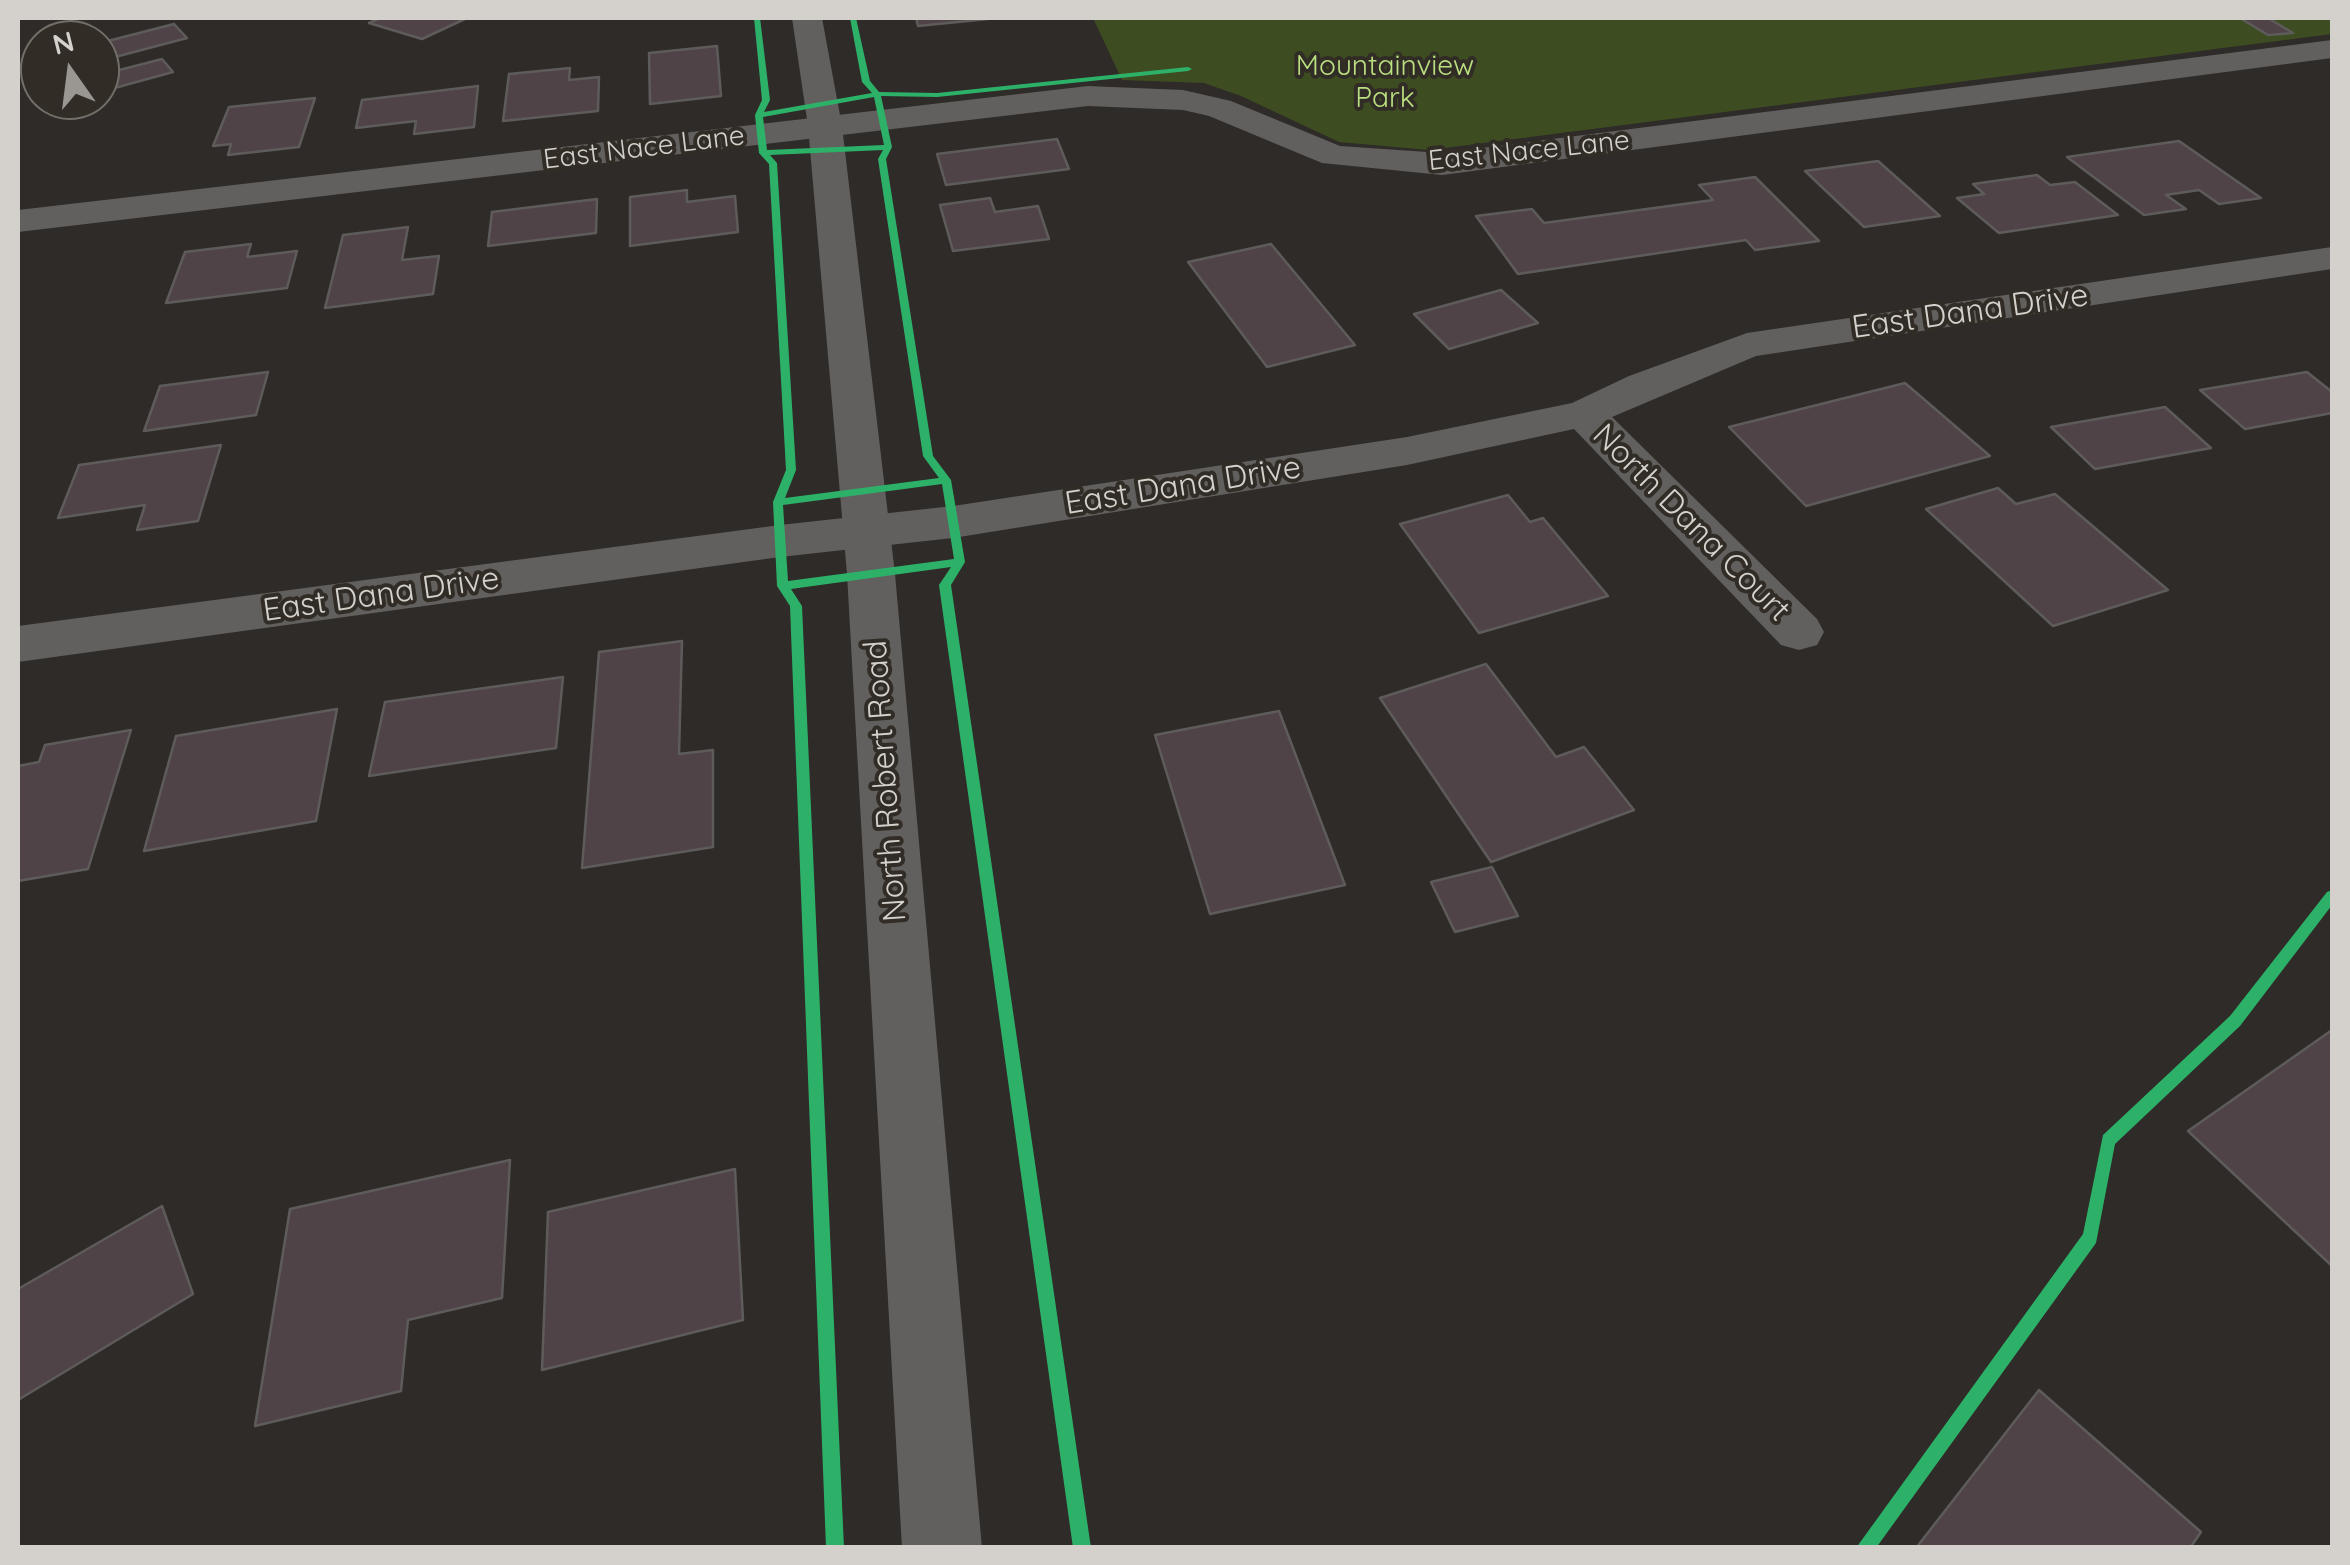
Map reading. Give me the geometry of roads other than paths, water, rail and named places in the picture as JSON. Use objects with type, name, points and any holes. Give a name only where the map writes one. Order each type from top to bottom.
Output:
[{"type":"street","name":"North Robert Road","points":[[806,18],[825,126],[867,532],[942,1548]]},
{"type":"street","name":"East Nace Lane","points":[[18,221],[825,126],[1134,95],[1219,108],[1334,156],[1442,164],[2332,49]]},
{"type":"street","name":"East Dana Drive","points":[[18,644],[953,522],[1387,454],[1584,414],[1644,385],[1747,346],[2332,258]]},
{"type":"street","name":"North Dana Court","points":[[1584,414],[1799,632]]},
{"type":"park label","name":"Mountainview Park","points":[[1385,83]]}]
